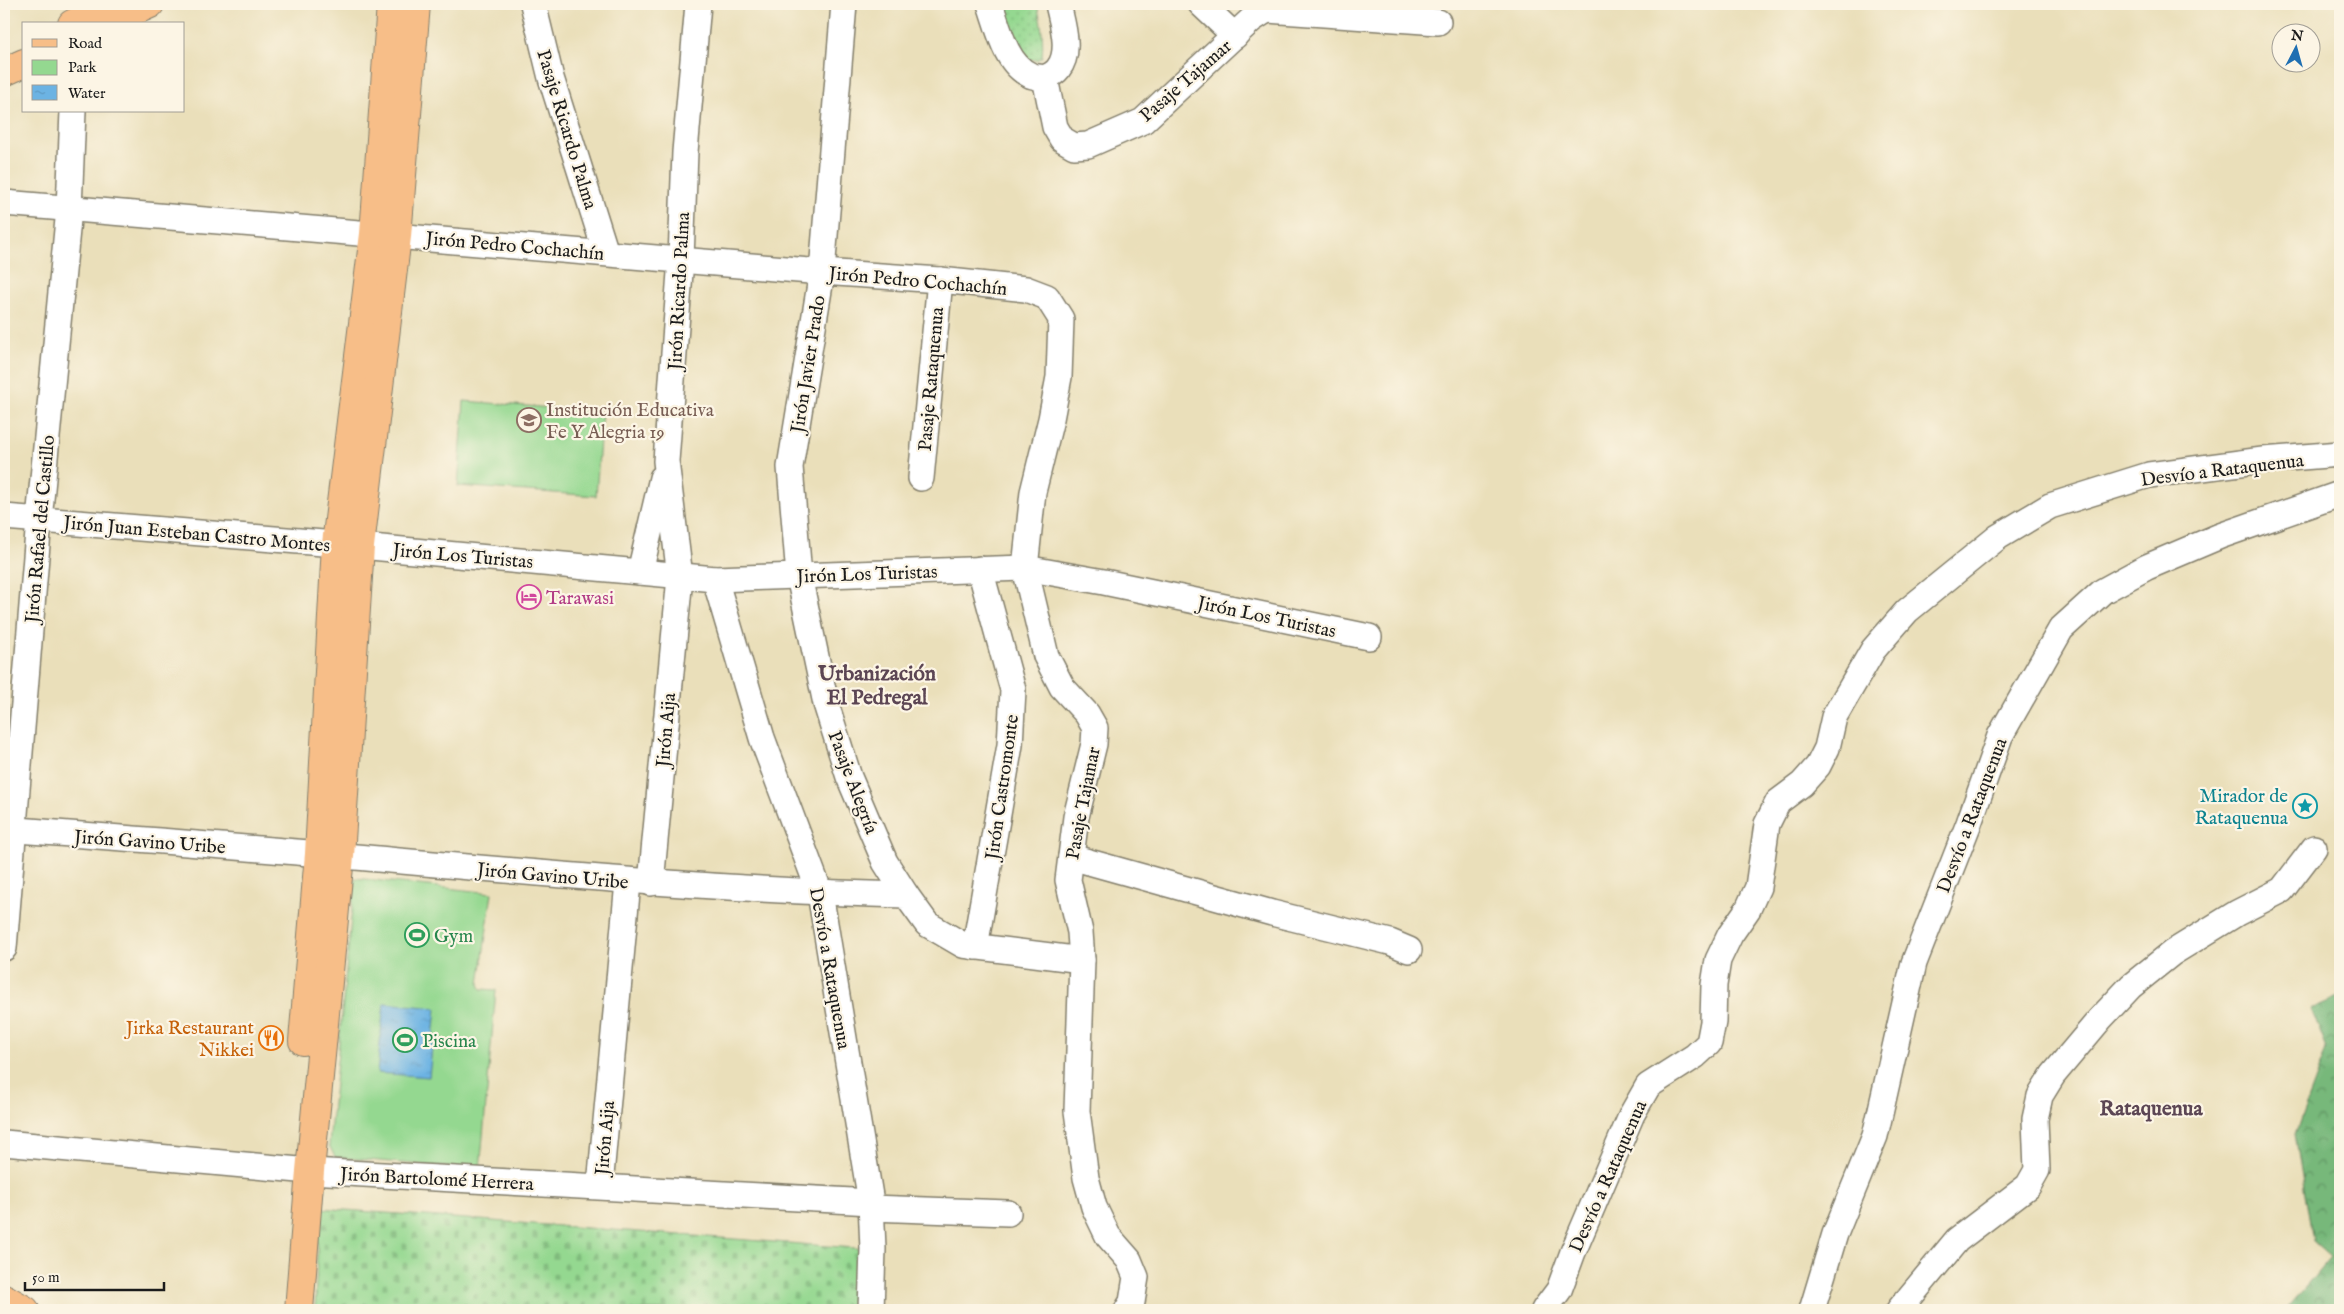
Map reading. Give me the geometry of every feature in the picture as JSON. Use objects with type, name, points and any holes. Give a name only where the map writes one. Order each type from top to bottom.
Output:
[{"type":"main road","points":[[77,22],[114,4]]},
{"type":"main road","points":[[110,22],[150,4]]},
{"type":"main road","points":[[386,235],[391,4]]},
{"type":"main road","points":[[280,1310],[301,1170],[329,855],[348,545],[416,4]]},
{"type":"main road","points":[[4,54],[22,46]]},
{"type":"main road","points":[[4,72],[22,63]]},
{"type":"main road","points":[[299,1310],[301,1170]]},
{"type":"main road","points":[[4,1298],[25,1310]]},
{"type":"street","name":"Pasaje Ricardo Palma","points":[[533,4],[551,78],[606,253]]},
{"type":"street","name":"Jirón Ricardo Palma","points":[[680,577],[666,461],[681,259],[685,152],[698,4]]},
{"type":"street","name":"Jirón Javier Prado","points":[[799,576],[790,467],[822,272],[844,4]]},
{"type":"street","points":[[990,4],[1007,50],[1018,65],[1037,77],[1058,70],[1065,54],[1064,36],[1058,4]]},
{"type":"street","points":[[1201,4],[1235,36]]},
{"type":"street","points":[[1271,7],[1438,22]]},
{"type":"street","name":"Pasaje Tajamar","points":[[1037,77],[1055,127],[1062,139],[1074,146],[1088,145],[1143,121],[1252,20],[1271,7]]},
{"type":"street","name":"Jirón Rafael del Castillo","points":[[4,948],[9,830],[69,209],[73,112]]},
{"type":"street","name":"Jirón Pedro Cochachín","points":[[4,203],[822,272],[940,280],[1026,289]]},
{"type":"street","name":"Pasaje Rataquenua","points":[[921,478],[940,280]]},
{"type":"street","name":"Pasaje Tajamar","points":[[1026,289],[1047,297],[1061,319],[1059,377],[1033,492],[1025,568],[1046,656],[1062,687],[1087,714],[1095,728],[1094,744],[1076,818],[1068,880],[1080,932],[1082,960],[1077,1102],[1086,1178],[1094,1207],[1108,1236],[1129,1260],[1136,1277],[1132,1302],[1127,1310]]},
{"type":"street","name":"Desvío a Rataquenua","points":[[1544,1310],[1559,1290],[1573,1252],[1632,1114],[1648,1086],[1695,1056],[1709,1043],[1713,1022],[1714,984],[1718,960],[1730,935],[1748,909],[1758,887],[1767,824],[1778,802],[1802,784],[1818,766],[1827,748],[1834,718],[1873,650],[1907,611],[1998,536],[2050,506],[2149,475],[2263,460],[2340,454]]},
{"type":"street","points":[[640,572],[666,461]]},
{"type":"street","name":"Desvío a Rataquenua","points":[[1812,1310],[1835,1234],[1875,1136],[1914,963],[1969,823],[2000,736],[2061,629],[2103,590],[2147,567],[2220,536],[2340,494]]},
{"type":"street","name":"Jirón Juan Esteban Castro Montes","points":[[4,517],[348,545]]},
{"type":"street","name":"Jirón Los Turistas","points":[[348,545],[715,579],[1025,568],[1104,582],[1369,637]]},
{"type":"street","name":"Jirón Castromonte","points":[[975,947],[1010,745],[1013,690],[980,569]]},
{"type":"street","name":"Pasaje Alegría","points":[[799,576],[826,704],[849,777],[885,862],[906,895]]},
{"type":"street","name":"Jirón Aija","points":[[600,1186],[680,577]]},
{"type":"street","name":"Desvío a Rataquenua","points":[[715,579],[762,738],[820,893],[871,1205],[873,1249],[871,1310]]},
{"type":"street","name":"Jirón Gavino Uribe","points":[[9,830],[639,882],[820,893],[906,895]]},
{"type":"street","points":[[1899,1310],[1957,1240],[2028,1186],[2037,1170],[2035,1119],[2040,1096],[2053,1076],[2100,1019],[2131,986],[2172,953],[2237,913],[2282,890],[2314,848]]},
{"type":"street","points":[[1071,857],[1263,911],[1390,942],[1409,950]]},
{"type":"street","points":[[906,895],[927,924],[963,945],[1082,960]]},
{"type":"street","name":"Jirón Bartolomé Herrera","points":[[4,1144],[301,1170],[600,1186],[1008,1213]]},
{"type":"green space","points":[[1001,4],[1037,4],[1042,30],[1042,57],[1037,60],[1025,59],[1020,55]]},
{"type":"green space","points":[[464,401],[602,412],[596,496],[458,486]]},
{"type":"green space","points":[[355,878],[492,893],[479,984],[481,989],[496,990],[480,1170],[335,1157],[329,1145]]},
{"type":"green space","points":[[2340,996],[2340,1310],[2286,1310],[2331,1257],[2313,1241],[2295,1135],[2327,1049],[2311,1009]]},
{"type":"green space","points":[[319,1208],[868,1249],[865,1310],[315,1310]]},
{"type":"water","points":[[384,1003],[436,1008],[429,1077],[377,1073]]},
{"type":"place","name":"Institución Educativa Fe Y Alegria 19","points":[[529,420]]},
{"type":"place","name":"Tarawasi","points":[[529,597]]},
{"type":"place","name":"Mirador de Rataquenua","points":[[2305,806]]},
{"type":"place","name":"Gym","points":[[417,935]]},
{"type":"place","name":"Jirka Restaurant Nikkei","points":[[271,1038]]},
{"type":"place","name":"Piscina","points":[[405,1040]]},
{"type":"district","name":"Urbanización El Pedregal","points":[[877,685]]},
{"type":"district","name":"Rataquenua","points":[[2151,1108]]}]
